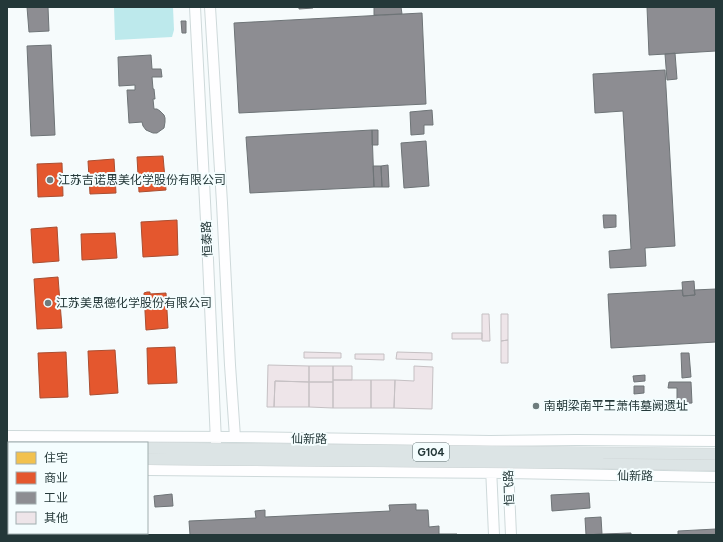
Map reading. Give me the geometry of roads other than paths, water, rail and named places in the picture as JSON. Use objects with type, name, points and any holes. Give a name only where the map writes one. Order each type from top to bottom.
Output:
[{"type":"main road","name":"恒泰路","points":[[194,7],[218,471]]},
{"type":"main road","name":"恒泰路","points":[[210,7],[235,437]]},
{"type":"main road","name":"仙新路","points":[[7,436],[58,439],[235,437],[490,441],[716,439]]},
{"type":"main road","name":"恒飞路","points":[[490,441],[494,535]]},
{"type":"main road","name":"恒飞路","points":[[508,441],[511,535]]},
{"type":"main road","name":"仙新路","points":[[148,448],[716,454]]},
{"type":"main road","name":"仙新路","points":[[148,459],[716,465]]},
{"type":"main road","name":"仙新路","points":[[148,470],[508,473],[716,477]]},
{"type":"place","name":"江苏吉诺思美化学股份有限公司","points":[[50,180]]},
{"type":"place","name":"江苏美思德化学股份有限公司","points":[[48,303]]},
{"type":"place","name":"南朝梁南平王萧伟墓阙遗址","points":[[536,406]]}]
